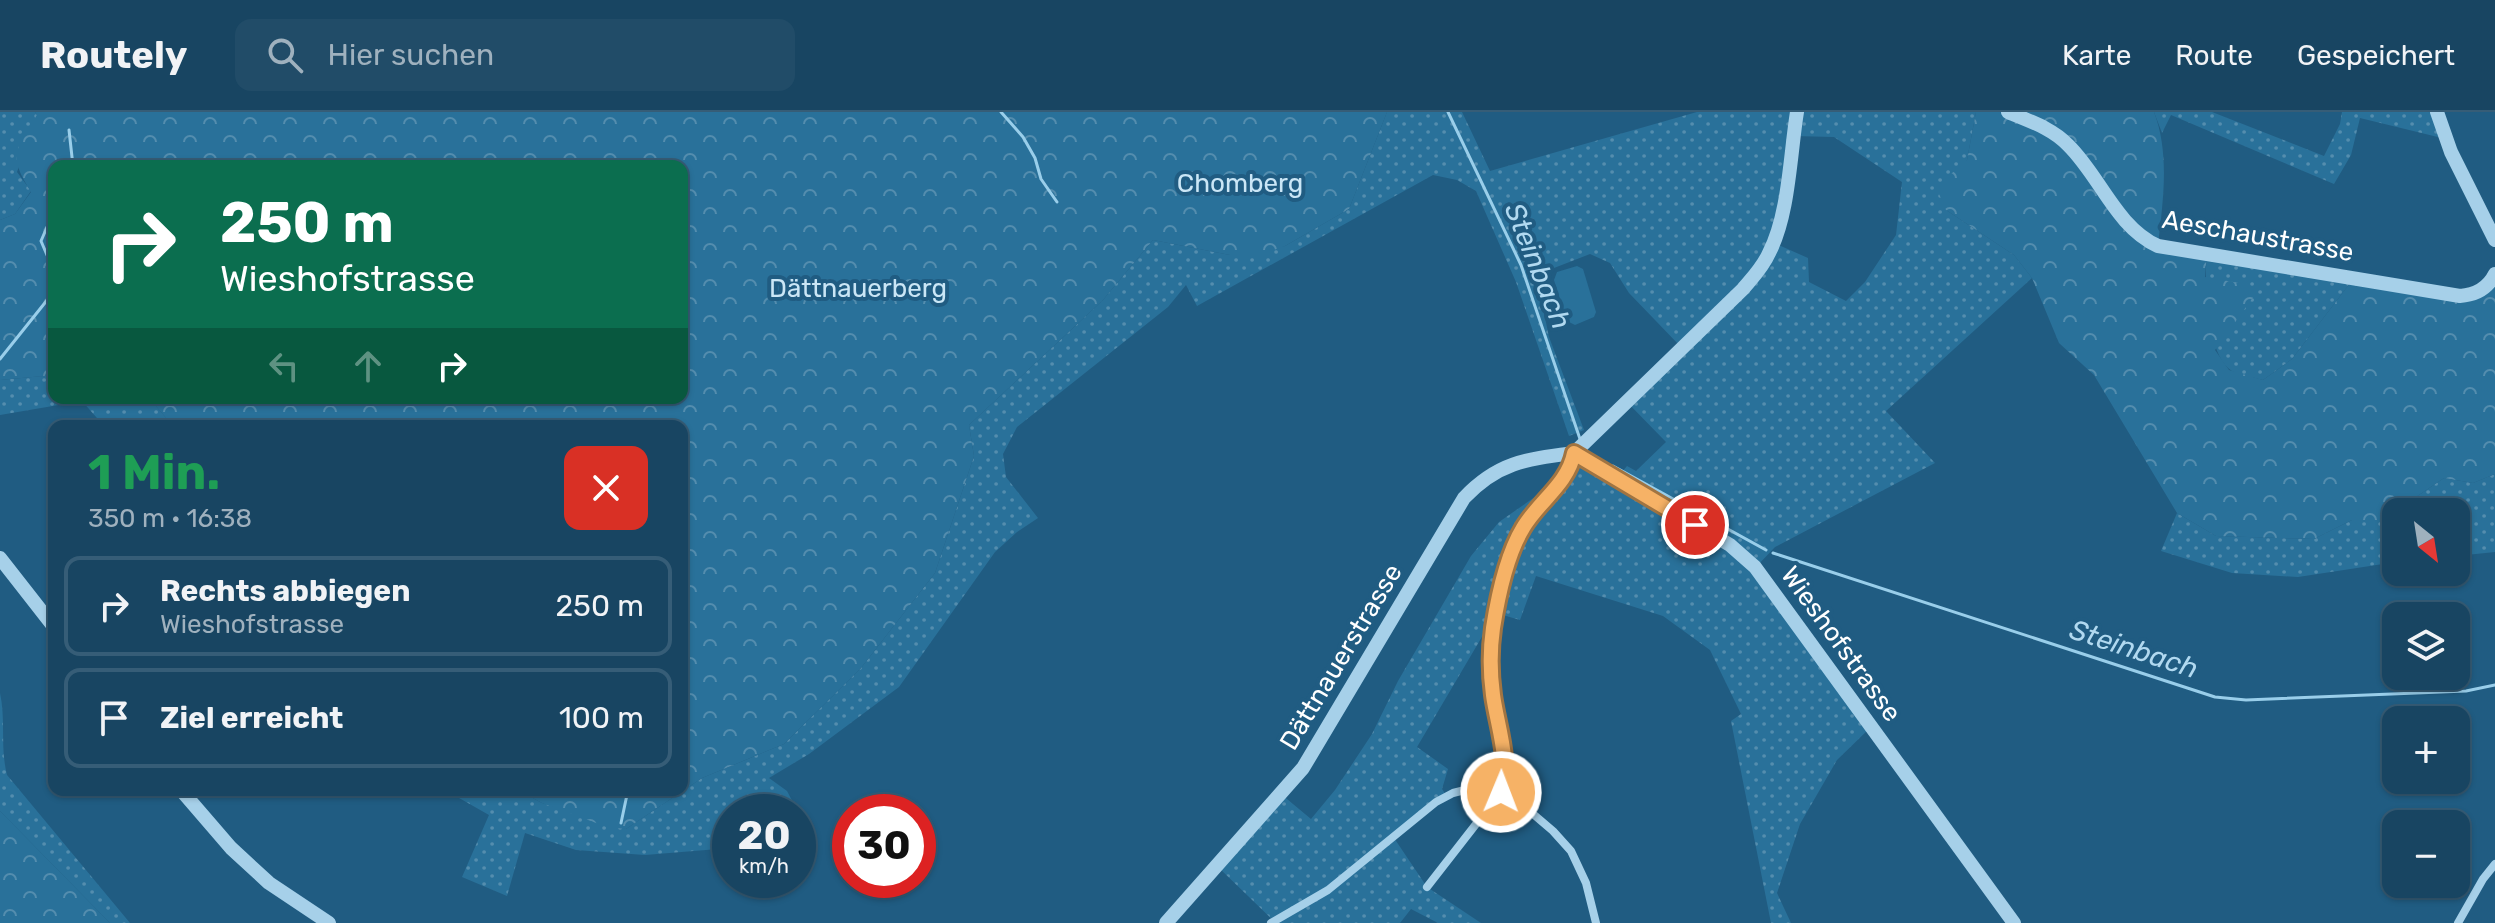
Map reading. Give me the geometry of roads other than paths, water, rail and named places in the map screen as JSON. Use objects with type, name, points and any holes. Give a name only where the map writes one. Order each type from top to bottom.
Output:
[{"type":"street","points":[[1427,887],[1504,784],[1491,644],[1494,621],[1519,535],[1568,470],[1574,453],[1743,289],[1763,264],[1774,243],[1783,207],[1797,112]]},
{"type":"street","name":"Aeschaustrasse","points":[[2008,112],[2047,129],[2066,143],[2127,224],[2141,237],[2158,246],[2460,296],[2480,291],[2495,274]]},
{"type":"street","points":[[2437,112],[2451,152],[2495,240]]},
{"type":"street","name":"Dättnauerstrasse","points":[[1166,923],[1303,768],[1464,498],[1482,480],[1504,467],[1525,459],[1574,453]]},
{"type":"street","name":"Wieshofstrasse","points":[[1574,453],[1730,545],[1755,567],[2014,923]]},
{"type":"street","points":[[0,558],[48,619]]},
{"type":"street","points":[[1271,923],[1328,890],[1440,798],[1467,789],[1501,792],[1526,808],[1571,851],[1585,878],[1596,923]]},
{"type":"street","points":[[186,796],[222,839],[260,874],[329,923]]},
{"type":"street","points":[[2458,923],[2495,864]]},
{"type":"waterway","points":[[1001,112],[1023,137],[1035,158],[1041,179],[1057,202]]},
{"type":"waterway","name":"Steinbach","points":[[1448,112],[1521,265],[1580,439]]},
{"type":"waterway","points":[[69,130],[72,160]]},
{"type":"waterway","points":[[48,225],[41,241],[48,257]]},
{"type":"waterway","points":[[0,359],[48,299]]},
{"type":"waterway","name":"Steinbach","points":[[1613,466],[1766,550]]},
{"type":"waterway","name":"Steinbach","points":[[1773,553],[2215,697],[2246,700],[2466,691],[2495,685]]},
{"type":"waterway","points":[[621,823],[627,796]]},
{"type":"park label","name":"Chomberg","points":[[1240,183]]},
{"type":"park label","name":"Dättnauerberg","points":[[858,288]]}]
